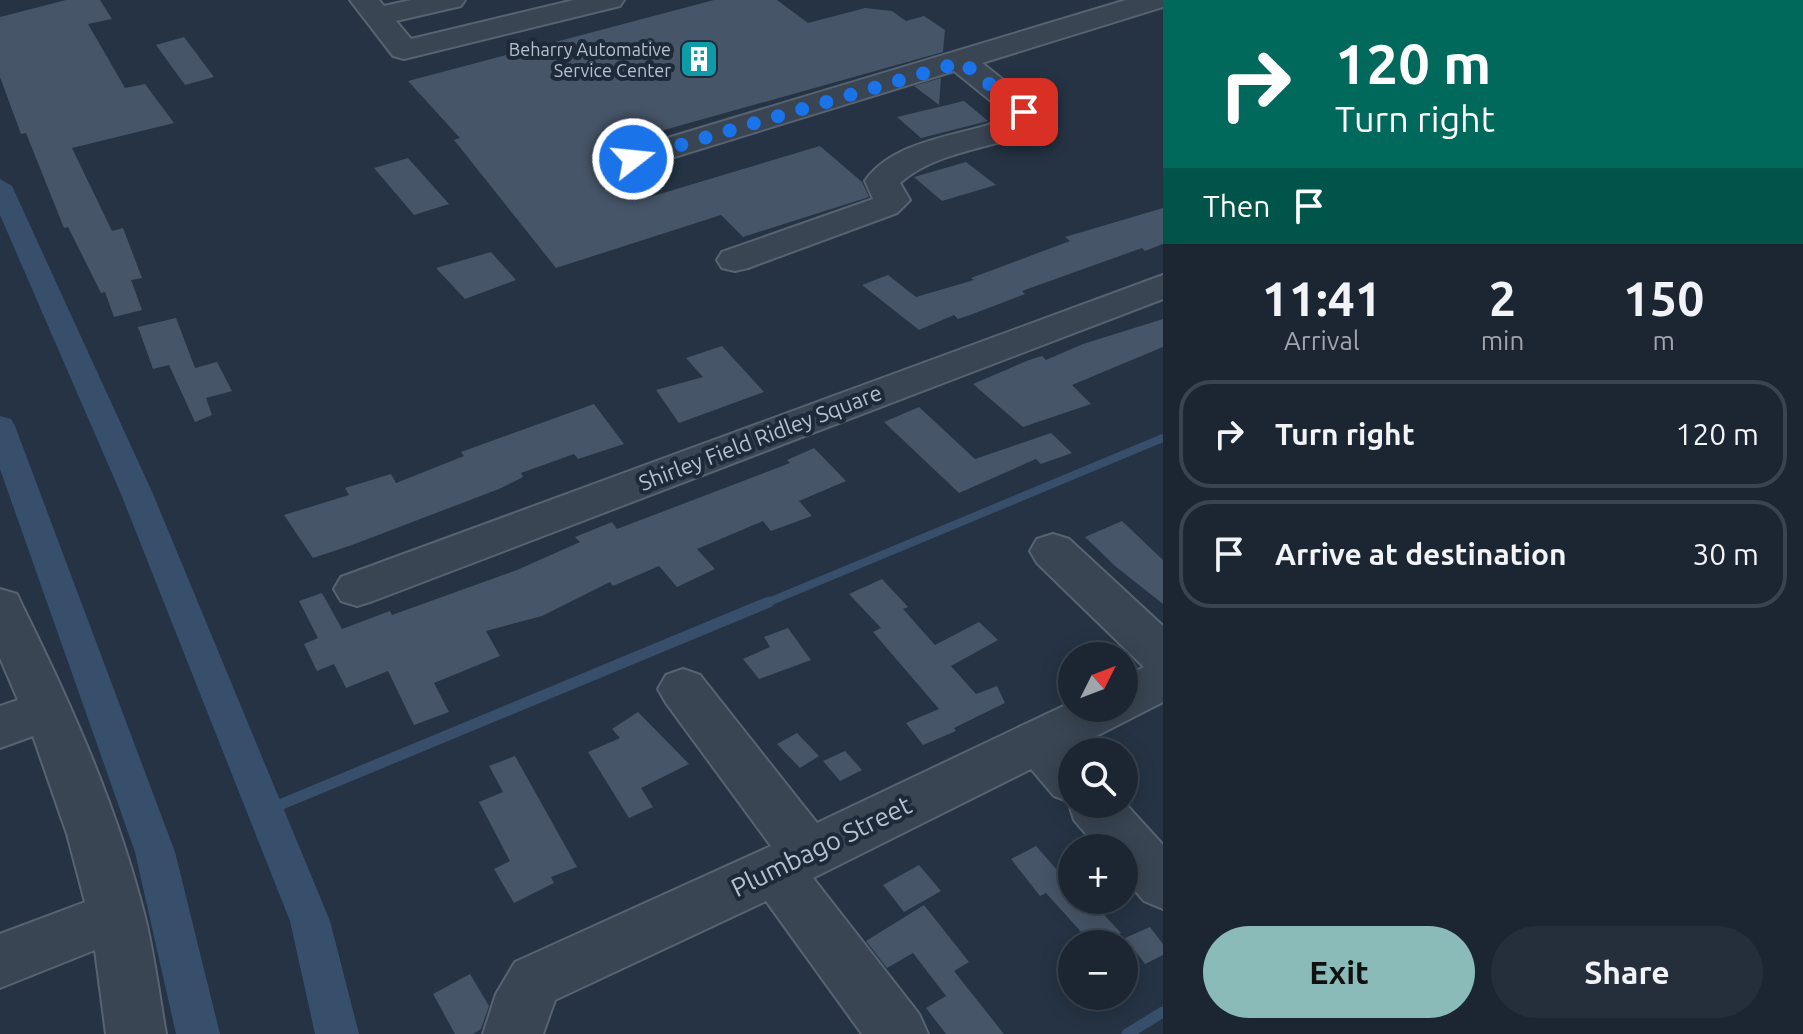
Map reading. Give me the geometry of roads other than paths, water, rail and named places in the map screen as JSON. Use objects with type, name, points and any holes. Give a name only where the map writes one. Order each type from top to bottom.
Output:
[{"type":"street","points":[[371,8],[451,0]]},
{"type":"street","points":[[371,8],[404,50],[610,0]]},
{"type":"street","points":[[633,159],[962,62],[1069,25],[1156,0]]},
{"type":"street","points":[[1042,8],[1069,25]]},
{"type":"street","points":[[735,260],[885,206],[893,200],[882,181],[891,172],[919,158],[994,137],[1021,125],[1024,112],[962,62]]},
{"type":"street","name":"Shirley Field Ridley Square","points":[[357,589],[1163,286]]},
{"type":"street","points":[[1053,551],[1144,689]]},
{"type":"street","points":[[0,607],[49,709],[94,833],[117,915],[136,1034]]},
{"type":"street","points":[[683,689],[898,1034]]},
{"type":"street","name":"Plumbago Street","points":[[513,1034],[517,1014],[535,981],[792,861],[1144,689]]},
{"type":"street","points":[[0,727],[49,709]]},
{"type":"street","points":[[1038,741],[1058,764]]},
{"type":"street","points":[[1105,818],[1163,884]]},
{"type":"street","points":[[0,961],[117,915]]},
{"type":"waterway","points":[[0,186],[137,494],[310,921],[337,1034]]},
{"type":"waterway","points":[[0,426],[155,852],[198,1034]]},
{"type":"waterway","points":[[764,604],[1163,438]]},
{"type":"waterway","points":[[265,811],[769,602]]},
{"type":"waterway","points":[[1127,1034],[1163,1012]]},
{"type":"place","name":"Beharry Automative Service Center","points":[[699,59]]}]
